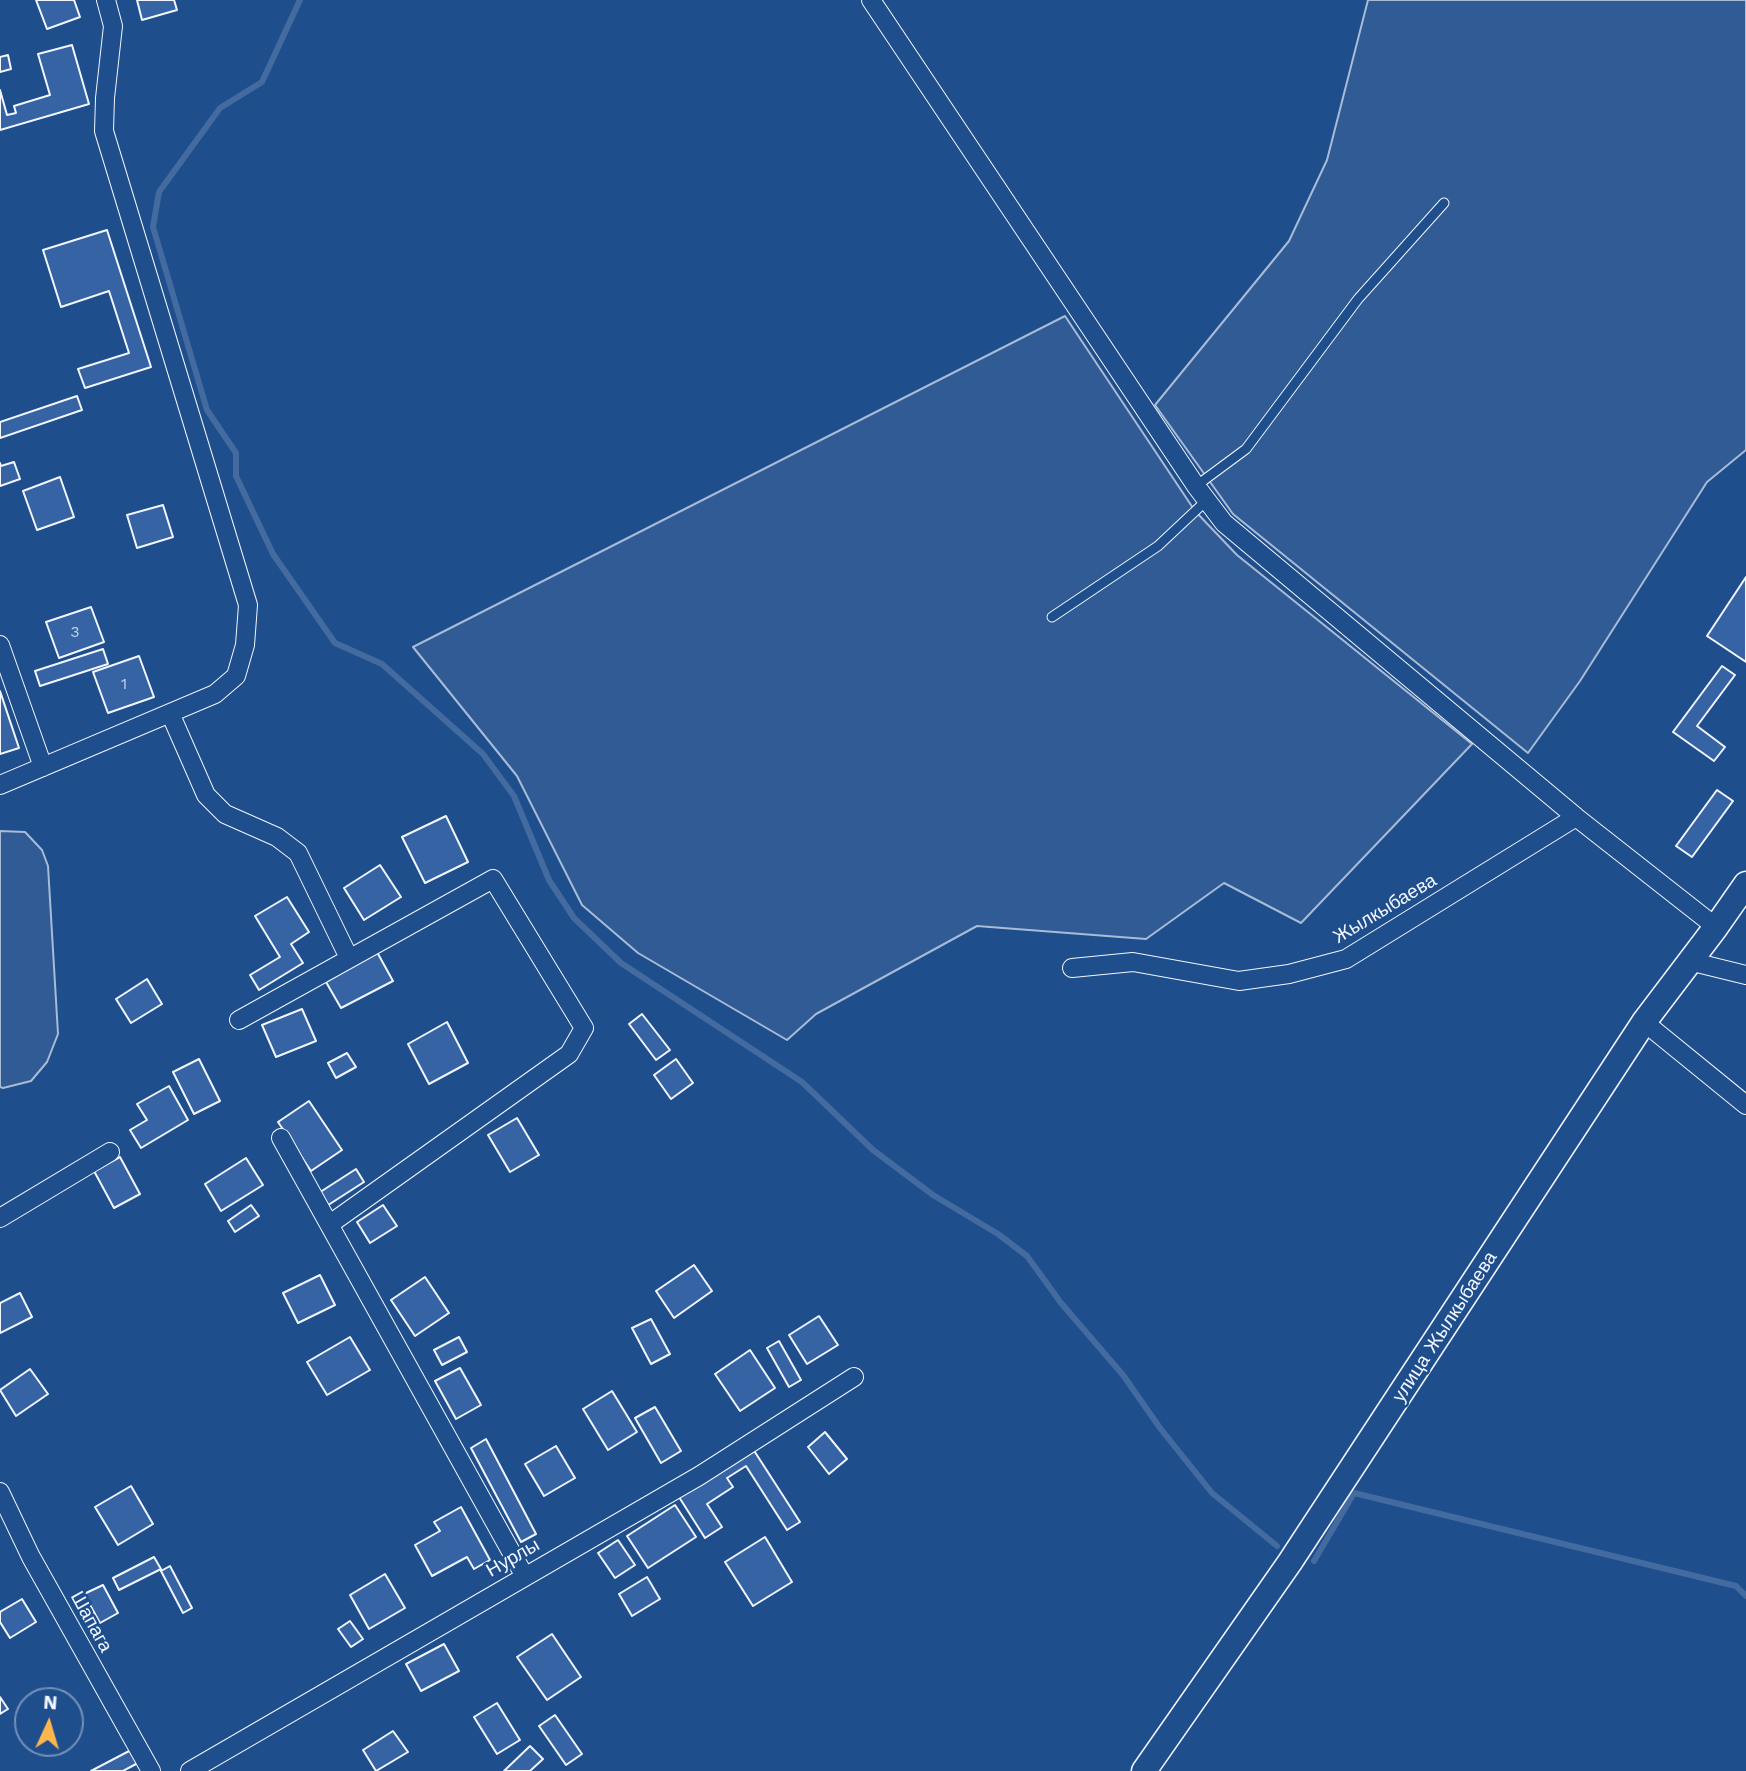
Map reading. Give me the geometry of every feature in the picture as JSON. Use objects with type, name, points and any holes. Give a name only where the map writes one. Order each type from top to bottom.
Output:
[{"type":"main road","name":"улица Жылкыбаева","points":[[1144,1771],[1290,1562],[1644,1022],[1746,884]]},
{"type":"street","points":[[0,785],[215,694],[236,676],[245,645],[248,605],[104,131],[113,26],[107,0]]},
{"type":"street","points":[[871,0],[1224,523],[1576,817],[1716,928]]},
{"type":"street","points":[[0,645],[43,766]]},
{"type":"street","points":[[170,713],[206,795],[225,814],[277,837],[298,853],[349,958]]},
{"type":"street","name":"Жылкыбаева","points":[[1072,968],[1133,962],[1239,981],[1289,974],[1346,959],[1576,817]]},
{"type":"street","points":[[239,1020],[493,879],[584,1028],[569,1054],[330,1224]]},
{"type":"street","points":[[1689,961],[1746,975]]},
{"type":"street","points":[[1644,1022],[1746,1105]]},
{"type":"street","points":[[281,1138],[524,1575]]},
{"type":"street","points":[[0,1218],[110,1152]]},
{"type":"street","name":"Нурлы","points":[[190,1771],[699,1476],[854,1377]]},
{"type":"street","name":"Шапага","points":[[0,1492],[31,1557],[151,1771]]},
{"type":"lane","points":[[1052,617],[1158,546],[1202,493],[1246,449],[1358,299],[1444,203]]},
{"type":"shaded area","points":[[1368,0],[1746,0],[1746,450],[1707,482],[1580,681],[1528,753],[1233,514],[1155,405],[1289,241],[1327,160]]},
{"type":"shaded area","points":[[1065,316],[1195,511],[1237,555],[1472,744],[1301,923],[1224,883],[1146,939],[977,926],[816,1014],[787,1040],[638,953],[582,905],[517,776],[413,647]]},
{"type":"shaded area","points":[[0,831],[25,832],[42,850],[48,866],[58,1034],[47,1062],[31,1081],[3,1088],[0,1087]]},
{"type":"building","points":[[36,0],[74,0],[80,17],[47,29]]},
{"type":"building","points":[[137,0],[174,0],[177,10],[142,20]]},
{"type":"building","points":[[72,45],[89,104],[0,130],[0,90],[7,115],[16,113],[14,106],[50,95],[38,54]]},
{"type":"building","points":[[8,55],[11,69],[0,72],[0,57]]},
{"type":"building","points":[[107,230],[151,367],[85,388],[78,369],[129,353],[109,291],[61,307],[43,250]]},
{"type":"building","points":[[77,396],[82,410],[0,438],[0,422]]},
{"type":"building","points":[[14,462],[20,479],[0,486],[0,463],[1,466]]},
{"type":"building","points":[[60,477],[74,517],[37,530],[23,491]]},
{"type":"building","points":[[163,505],[173,537],[137,548],[127,515]]},
{"type":"building","points":[[1746,577],[1746,662],[1707,636]]},
{"type":"building","points":[[91,607],[104,642],[59,658],[46,622]]},
{"type":"building","points":[[103,649],[108,664],[40,686],[35,671]]},
{"type":"building","points":[[139,656],[154,697],[108,713],[93,672]]},
{"type":"building","points":[[1722,666],[1735,675],[1697,726],[1725,747],[1714,761],[1673,732]]},
{"type":"building","points":[[0,691],[19,748],[0,754]]},
{"type":"building","points":[[1717,790],[1733,801],[1692,857],[1676,846]]},
{"type":"building","points":[[446,816],[468,862],[425,883],[402,837]]},
{"type":"building","points":[[380,865],[401,897],[364,920],[344,888]]},
{"type":"building","points":[[287,897],[309,932],[291,944],[303,963],[259,990],[250,975],[280,957],[255,916]]},
{"type":"building","points":[[377,952],[393,981],[341,1008],[326,982]]},
{"type":"building","points":[[147,979],[162,1004],[131,1023],[116,999]]},
{"type":"building","points":[[302,1009],[316,1041],[276,1057],[262,1025]]},
{"type":"building","points":[[642,1014],[670,1050],[656,1060],[629,1024]]},
{"type":"building","points":[[447,1022],[468,1063],[429,1084],[408,1044]]},
{"type":"building","points":[[347,1053],[356,1067],[336,1078],[328,1063]]},
{"type":"building","points":[[199,1059],[220,1101],[194,1114],[173,1072]]},
{"type":"building","points":[[676,1059],[693,1083],[671,1099],[654,1075]]},
{"type":"building","points":[[169,1086],[188,1120],[141,1148],[130,1130],[147,1120],[137,1104]]},
{"type":"building","points":[[309,1101],[342,1150],[311,1171],[278,1122]]},
{"type":"building","points":[[517,1118],[539,1155],[510,1172],[488,1135]]},
{"type":"building","points":[[120,1157],[140,1194],[114,1208],[94,1171]]},
{"type":"building","points":[[246,1158],[263,1185],[221,1211],[205,1184]]},
{"type":"building","points":[[356,1169],[364,1182],[322,1209],[314,1196]]},
{"type":"building","points":[[251,1205],[259,1216],[235,1232],[228,1221]]},
{"type":"building","points":[[383,1205],[397,1226],[370,1243],[357,1222]]},
{"type":"building","points":[[694,1265],[712,1291],[674,1318],[656,1291]]},
{"type":"building","points":[[320,1275],[335,1305],[298,1323],[283,1293]]},
{"type":"building","points":[[425,1277],[449,1313],[415,1336],[391,1300]]},
{"type":"building","points":[[20,1293],[32,1317],[0,1333],[0,1303]]},
{"type":"building","points":[[819,1316],[838,1345],[807,1364],[789,1335]]},
{"type":"building","points":[[651,1319],[670,1354],[651,1364],[632,1328]]},
{"type":"building","points":[[350,1337],[370,1370],[327,1395],[307,1362]]},
{"type":"building","points":[[459,1337],[467,1352],[442,1365],[434,1350]]},
{"type":"building","points":[[779,1341],[801,1380],[789,1387],[767,1348]]},
{"type":"building","points":[[750,1350],[775,1388],[740,1411],[715,1374]]},
{"type":"building","points":[[460,1368],[481,1405],[456,1419],[435,1381]]},
{"type":"building","points":[[30,1369],[48,1394],[16,1416],[0,1390]]},
{"type":"building","points":[[612,1391],[637,1432],[608,1450],[583,1409]]},
{"type":"building","points":[[655,1407],[681,1451],[661,1463],[635,1418]]},
{"type":"building","points":[[825,1432],[847,1459],[829,1474],[808,1447]]},
{"type":"building","points":[[486,1439],[536,1534],[521,1542],[471,1448]]},
{"type":"building","points":[[556,1446],[575,1478],[544,1496],[525,1464]]},
{"type":"building","points":[[753,1449],[800,1522],[787,1530],[746,1466],[727,1478],[733,1487],[707,1504],[722,1527],[705,1538],[679,1497]]},
{"type":"building","points":[[131,1486],[153,1524],[118,1545],[95,1507]]},
{"type":"building","points":[[675,1505],[696,1537],[648,1568],[627,1536]]},
{"type":"building","points":[[461,1507],[490,1560],[474,1569],[467,1557],[432,1576],[415,1545],[440,1531],[434,1522]]},
{"type":"building","points":[[765,1537],[792,1582],[753,1606],[725,1562]]},
{"type":"building","points":[[618,1540],[635,1565],[615,1578],[598,1553]]},
{"type":"building","points":[[154,1557],[161,1569],[119,1590],[113,1578]]},
{"type":"building","points":[[170,1566],[192,1608],[183,1613],[161,1571]]},
{"type":"building","points":[[385,1574],[405,1608],[369,1629],[350,1595]]},
{"type":"building","points":[[647,1577],[660,1599],[632,1616],[619,1594]]},
{"type":"building","points":[[103,1585],[118,1613],[100,1623],[84,1594]]},
{"type":"building","points":[[22,1599],[36,1622],[10,1638],[0,1622],[0,1612]]},
{"type":"building","points":[[350,1621],[363,1639],[351,1647],[338,1629]]},
{"type":"building","points":[[552,1634],[581,1677],[547,1700],[517,1657]]},
{"type":"building","points":[[444,1644],[459,1671],[421,1691],[406,1664]]},
{"type":"building","points":[[0,1697],[8,1709],[0,1714]]},
{"type":"building","points":[[497,1703],[520,1740],[497,1754],[474,1717]]},
{"type":"building","points":[[555,1715],[582,1754],[566,1765],[539,1726]]},
{"type":"building","points":[[393,1731],[408,1752],[376,1771],[363,1750]]},
{"type":"building","points":[[530,1746],[543,1759],[530,1771],[504,1771]]},
{"type":"building","points":[[131,1750],[138,1763],[123,1771],[91,1771]]},
{"type":"waterway","points":[[300,0],[262,82],[220,108],[159,192],[153,227],[207,410],[236,453],[236,476],[273,554],[335,643],[382,664],[483,754],[514,796],[549,880],[574,918],[621,963],[802,1082],[873,1150],[933,1195],[998,1234],[1027,1256],[1061,1303],[1123,1375],[1160,1428],[1212,1493],[1277,1546]]},
{"type":"waterway","points":[[1314,1561],[1354,1493],[1736,1586],[1746,1596]]}]
